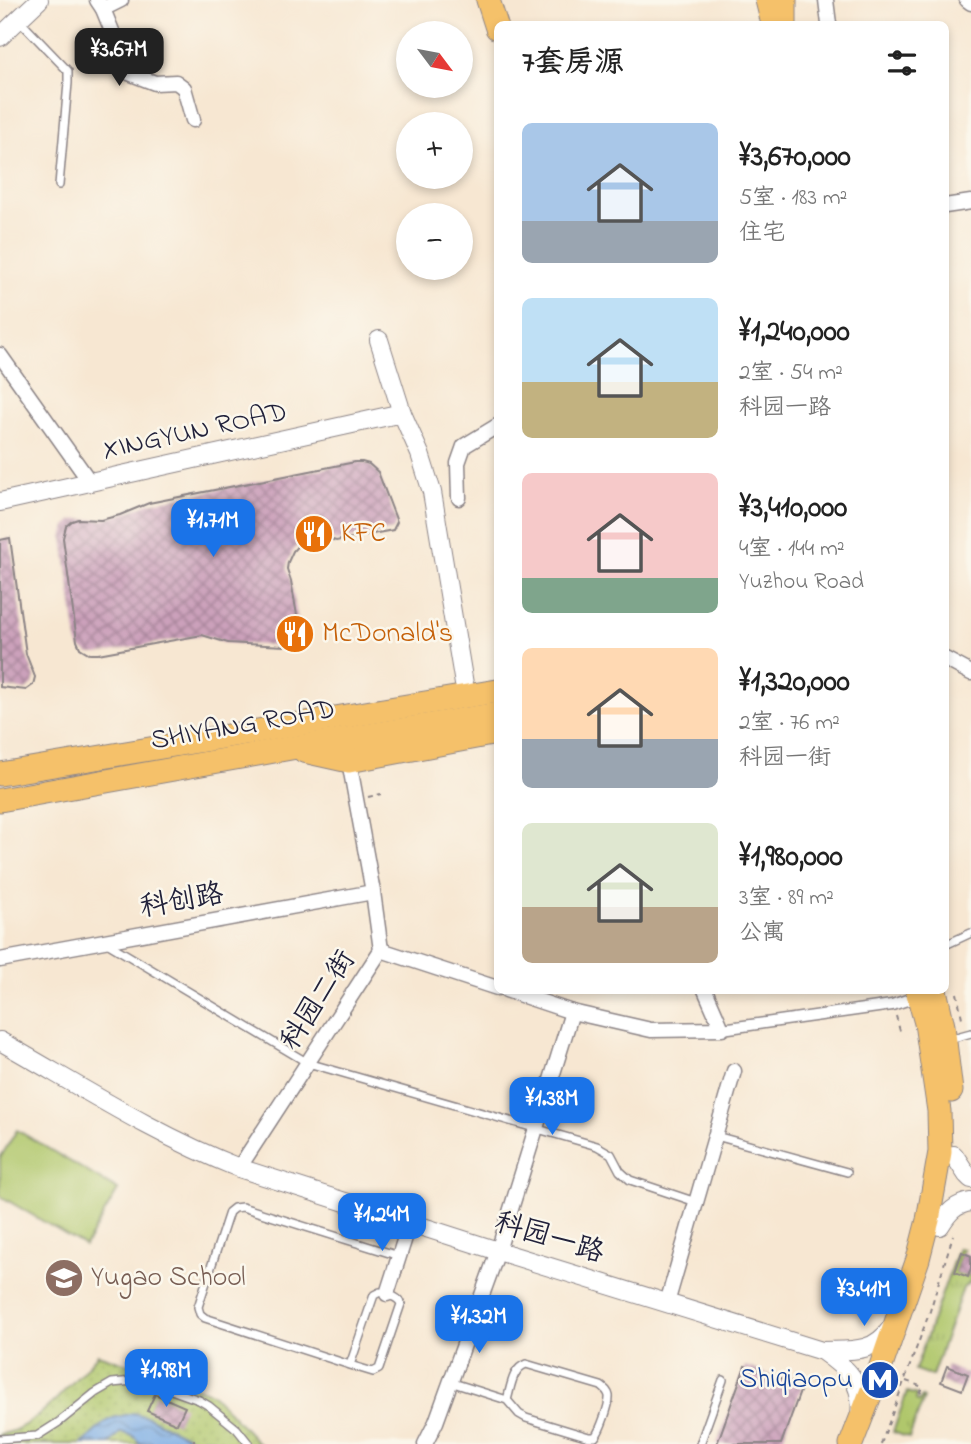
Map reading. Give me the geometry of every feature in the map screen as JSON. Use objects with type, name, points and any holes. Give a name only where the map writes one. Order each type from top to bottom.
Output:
[{"type":"main road","points":[[488,0],[495,21]]},
{"type":"main road","points":[[502,0],[506,21]]},
{"type":"main road","points":[[767,0],[772,21]]},
{"type":"main road","points":[[778,0],[782,21]]},
{"type":"main road","points":[[782,21],[785,0]]},
{"type":"main road","name":"SHIYANG ROAD","points":[[0,774],[494,691]]},
{"type":"main road","name":"SHIYANG ROAD","points":[[0,800],[494,714]]},
{"type":"main road","points":[[291,748],[349,761],[494,734]]},
{"type":"main road","points":[[858,1437],[917,1305],[947,1228],[954,1154],[953,1110],[945,1040],[932,994]]},
{"type":"main road","points":[[858,1437],[904,1302],[928,1220],[940,1152],[939,1111],[926,1023],[932,994]]},
{"type":"street","points":[[0,37],[39,0]]},
{"type":"street","points":[[121,0],[100,5],[129,74],[155,83],[176,82],[184,88],[193,120]]},
{"type":"street","points":[[826,0],[829,21]]},
{"type":"street","points":[[949,205],[971,202]]},
{"type":"street","points":[[379,341],[402,413],[420,454],[432,492],[466,696]]},
{"type":"street","points":[[0,355],[90,482]]},
{"type":"street","name":"XINGYUN ROAD","points":[[0,502],[402,413]]},
{"type":"street","points":[[459,498],[457,463],[464,446],[494,428]]},
{"type":"street","points":[[949,661],[971,673]]},
{"type":"street","name":"科园二街","points":[[239,1168],[381,950],[349,761]]},
{"type":"street","name":"科创路","points":[[0,960],[373,892]]},
{"type":"street","points":[[381,950],[494,987]]},
{"type":"street","points":[[518,994],[572,1012],[651,1030],[722,1029],[892,1005],[929,994]]},
{"type":"street","points":[[707,994],[722,1029]]},
{"type":"street","points":[[425,1444],[436,1422],[498,1251],[572,1012]]},
{"type":"street","name":"科园一路","points":[[0,1041],[167,1136],[239,1168],[822,1351]]},
{"type":"street","points":[[667,1303],[734,1072]]},
{"type":"street","points":[[954,1154],[971,1179]]},
{"type":"street","points":[[947,1228],[949,1212],[956,1206],[971,1202]]},
{"type":"street","points":[[387,1294],[410,1222]]},
{"type":"street","points":[[822,1351],[859,1349],[874,1345],[884,1339],[904,1302]]},
{"type":"street","points":[[822,1351],[843,1366],[858,1388],[861,1402],[858,1437]]},
{"type":"lane","points":[[18,20],[68,71],[59,185]]},
{"type":"lane","points":[[949,943],[971,933]]},
{"type":"lane","points":[[104,941],[308,1063],[597,1146],[611,1154],[620,1171],[630,1180],[696,1202]]},
{"type":"lane","points":[[945,1040],[971,1033]]},
{"type":"lane","points":[[715,1136],[847,1172]]},
{"type":"lane","points":[[350,1365],[374,1295],[380,1292],[400,1300],[401,1304],[379,1369],[373,1372],[350,1365],[205,1318],[201,1314],[198,1307],[229,1212],[242,1207],[399,1256]]},
{"type":"lane","points":[[450,1382],[507,1400],[526,1419],[589,1437],[595,1437],[599,1432],[609,1397],[601,1386],[526,1364],[516,1370],[507,1400]]},
{"type":"lane","points":[[0,1439],[37,1436],[112,1383],[144,1380],[209,1406],[237,1429],[249,1444]]},
{"type":"lane","points":[[700,1444],[723,1380]]},
{"type":"path","points":[[933,994],[961,1018]]},
{"type":"path","points":[[898,1021],[900,1031]]},
{"type":"path","points":[[881,1444],[930,1311],[947,1228]]},
{"type":"path","points":[[904,1381],[923,1387],[919,1396]]},
{"type":"path","points":[[194,1435],[194,1444]]},
{"type":"green space","points":[[17,1130],[118,1190],[85,1246],[0,1196],[0,1158]]},
{"type":"green space","points":[[958,1248],[963,1249],[955,1272],[967,1277],[971,1268],[971,1281],[963,1288],[932,1376],[915,1370]]},
{"type":"green space","points":[[98,1354],[212,1393],[259,1444],[0,1444],[0,1434],[13,1431],[40,1414]]},
{"type":"green space","points":[[907,1392],[917,1395],[916,1400],[919,1402],[924,1398],[909,1438],[893,1432]]},
{"type":"water","points":[[133,1413],[148,1417],[196,1441],[203,1437],[218,1440],[221,1444],[141,1444],[133,1436],[121,1432],[109,1444],[82,1444],[104,1423]]},
{"type":"building","points":[[355,462],[369,464],[378,472],[397,522],[393,530],[336,541],[321,536],[313,537],[300,543],[293,551],[287,569],[301,638],[295,644],[284,646],[228,643],[202,635],[98,654],[90,654],[80,648],[63,538],[66,526],[72,521],[101,520],[149,503]]},
{"type":"building","points":[[10,538],[26,654],[35,677],[33,685],[26,690],[0,687],[0,540]]},
{"type":"building","points":[[962,1252],[971,1256],[968,1277],[955,1272]]},
{"type":"building","points":[[745,1366],[802,1386],[781,1444],[717,1444]]},
{"type":"building","points":[[947,1366],[968,1374],[962,1390],[941,1382]]},
{"type":"building","points":[[155,1394],[185,1407],[177,1424],[147,1411]]},
{"type":"place","name":"KFC","points":[[314,534]]},
{"type":"place","name":"McDonald's","points":[[295,634]]},
{"type":"place","name":"Yugao School","points":[[64,1278]]},
{"type":"place","name":"Shiqiaopu","points":[[880,1380]]}]
